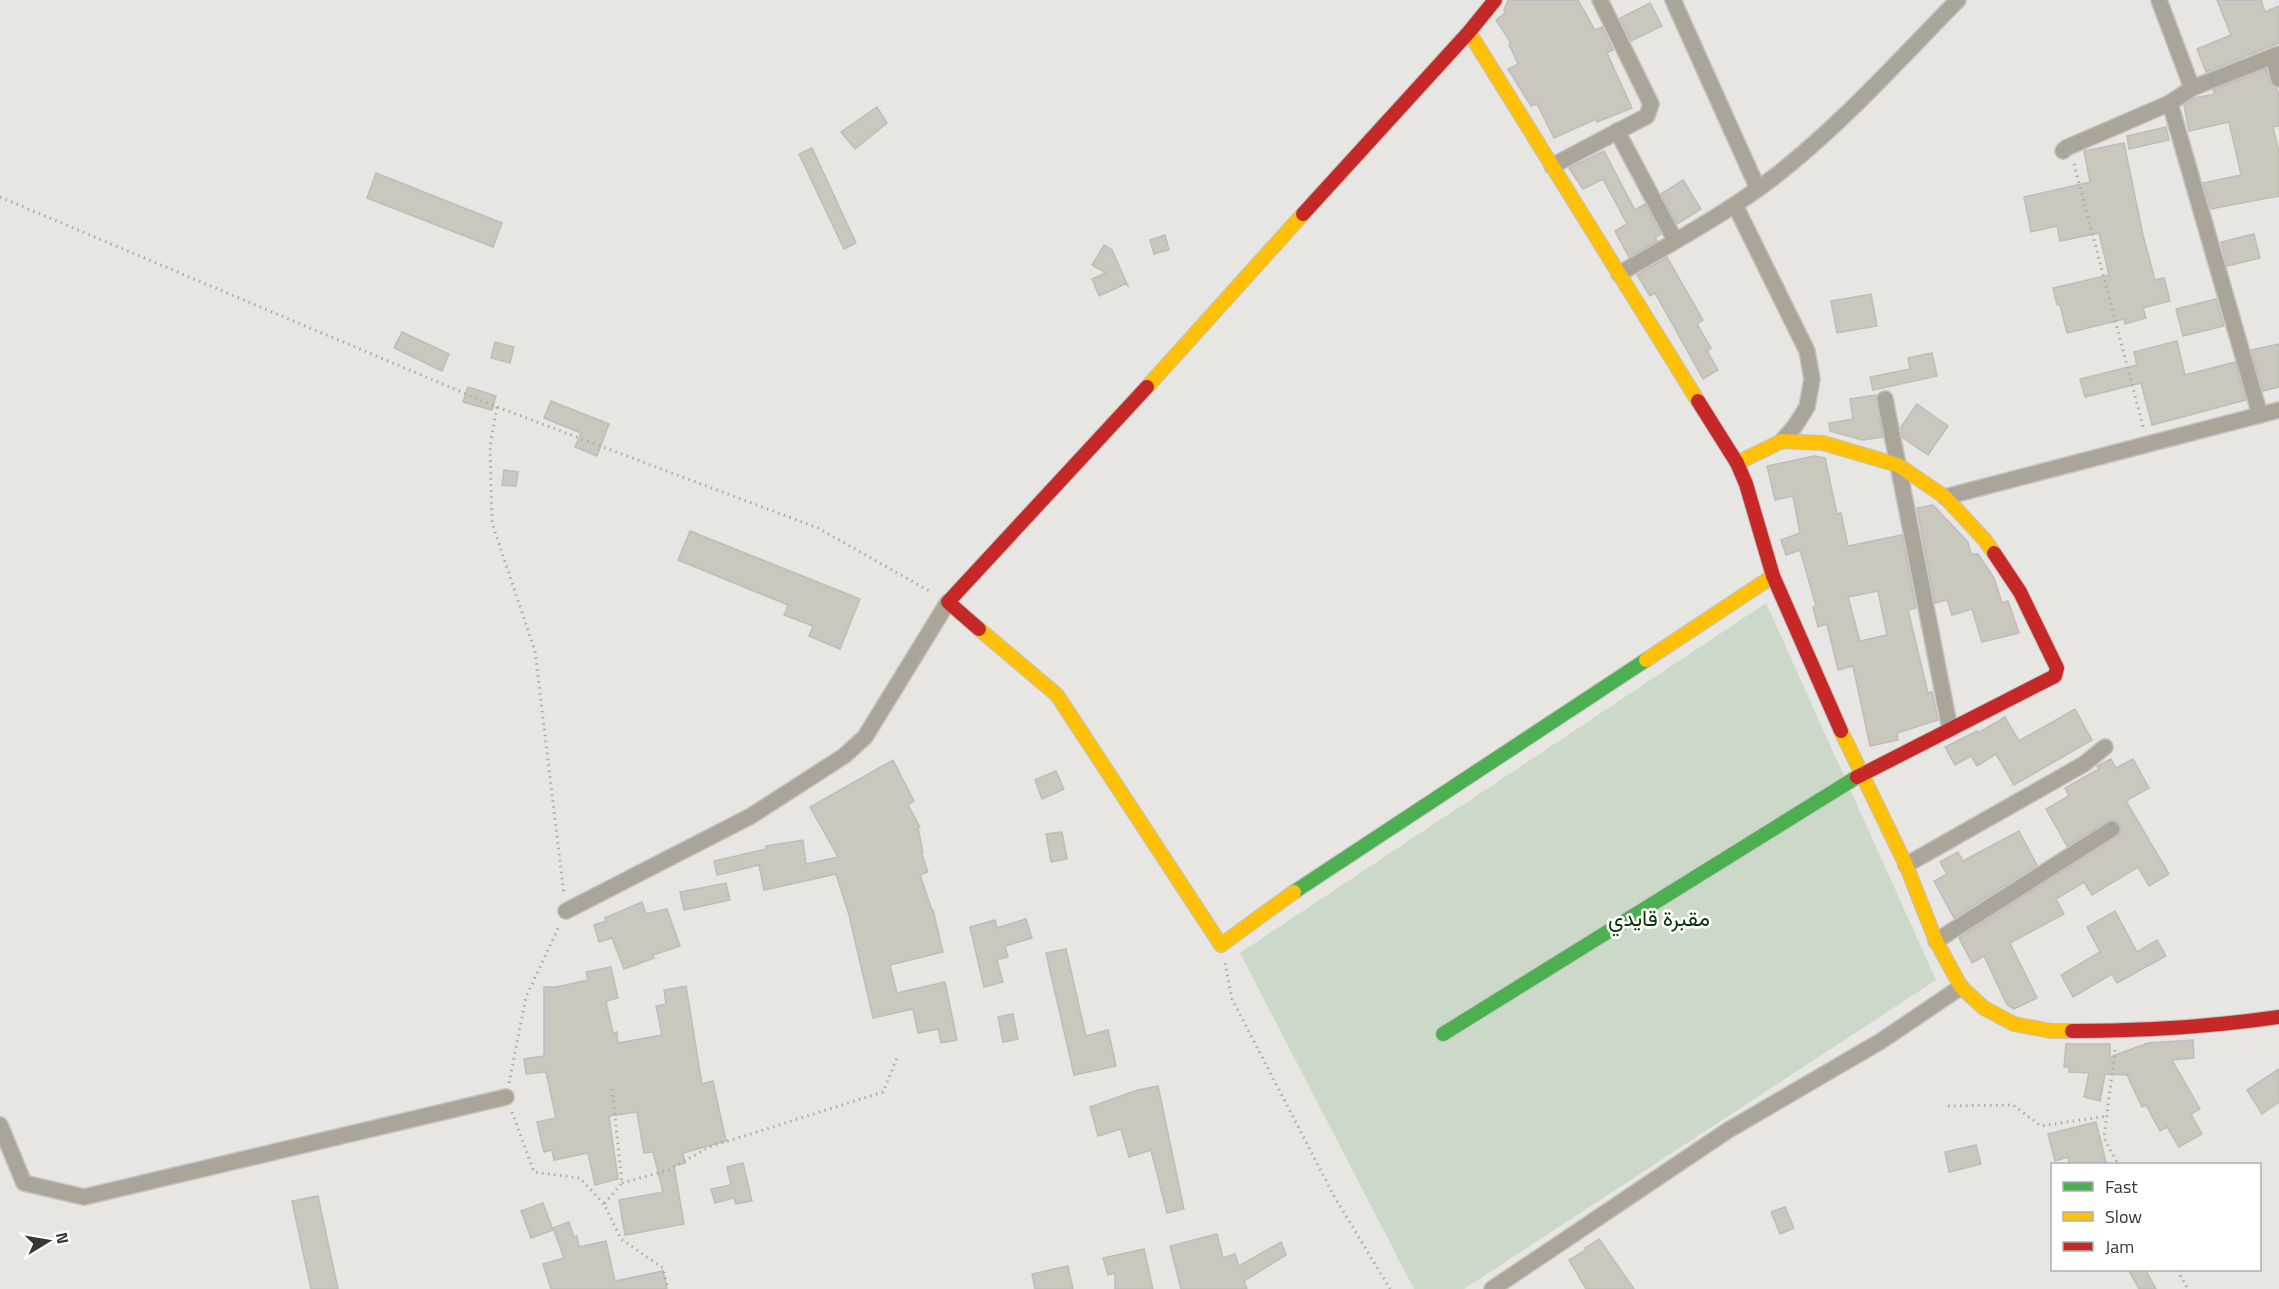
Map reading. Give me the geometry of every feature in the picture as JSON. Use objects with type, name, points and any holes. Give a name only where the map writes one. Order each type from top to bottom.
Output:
[{"type":"street","points":[[566,911],[751,816],[844,756],[865,737],[948,602],[1231,296],[1358,152],[1469,32],[1495,0]]},
{"type":"street","points":[[1552,166],[1647,116],[1651,104],[1600,0]]},
{"type":"street","points":[[1673,0],[1758,189]]},
{"type":"street","points":[[1619,274],[1735,205],[1815,144],[1958,0]]},
{"type":"street","points":[[2158,0],[2192,88]]},
{"type":"street","points":[[1469,32],[1737,463],[1746,484],[1773,576],[1861,775],[1906,865],[1936,941],[1961,987],[1984,1008],[2014,1024],[2051,1031],[2118,1031],[2230,1024],[2279,1017]]},
{"type":"street","points":[[2063,151],[2170,103],[2192,88],[2276,55],[2279,79]]},
{"type":"street","points":[[2170,103],[2260,415]]},
{"type":"street","points":[[1617,131],[1675,240]]},
{"type":"street","points":[[1735,205],[1807,351],[1812,379],[1807,407],[1782,441],[1737,463]]},
{"type":"street","points":[[1885,399],[1950,729]]},
{"type":"street","points":[[1945,497],[2279,410]]},
{"type":"street","points":[[1443,1034],[1861,775],[2055,676],[2057,668],[2020,592],[1984,539],[1945,497],[1898,465],[1823,443],[1782,441]]},
{"type":"street","points":[[948,602],[1057,695],[1221,945],[1273,906],[1773,576]]},
{"type":"street","points":[[1906,865],[2084,764],[2105,747]]},
{"type":"street","points":[[1936,941],[2112,829]]},
{"type":"street","points":[[1492,1289],[1727,1131],[1881,1041],[1961,987]]},
{"type":"street","points":[[0,1125],[24,1183],[84,1197],[506,1097]]},
{"type":"path","points":[[2063,151],[2073,162],[2148,443]]},
{"type":"path","points":[[0,197],[497,407],[818,528],[948,602]]},
{"type":"path","points":[[497,407],[490,446],[492,523],[535,651],[566,911],[526,997],[506,1097],[534,1172],[580,1178],[603,1204],[621,1239],[663,1268],[668,1289]]},
{"type":"path","points":[[1221,945],[1232,999],[1334,1196],[1390,1289]]},
{"type":"path","points":[[2117,1163],[2104,1138],[2118,1031]]},
{"type":"path","points":[[603,1204],[622,1183],[669,1170],[709,1147],[883,1092],[897,1058]]},
{"type":"path","points":[[612,1089],[622,1183]]},
{"type":"path","points":[[1947,1106],[2013,1105],[2041,1126],[2107,1116]]},
{"type":"path","points":[[2178,1271],[2188,1289]]},
{"type":"green space","name":"مقبرة قايدي","points":[[1766,603],[1936,980],[1464,1289],[1414,1289],[1240,953]]},
{"type":"building","points":[[1508,0],[1578,0],[1595,30],[1602,27],[1613,50],[1607,53],[1632,108],[1597,122],[1596,119],[1554,138],[1537,104],[1531,106],[1508,69],[1518,64],[1509,44],[1511,43],[1496,20],[1505,13]]},
{"type":"building","points":[[2217,0],[2261,0],[2265,12],[2279,6],[2279,43],[2206,72],[2197,49],[2231,35]]},
{"type":"building","points":[[1650,3],[1662,26],[1631,41],[1620,18]]},
{"type":"building","points":[[2266,69],[2270,82],[2277,88],[2279,97],[2279,126],[2273,127],[2279,152],[2279,196],[2211,209],[2203,183],[2241,175],[2229,122],[2189,131],[2184,105],[2194,98],[2215,94],[2213,90]]},
{"type":"building","points":[[877,107],[887,123],[855,149],[841,132]]},
{"type":"building","points":[[2166,127],[2169,140],[2129,149],[2127,136]]},
{"type":"building","points":[[2124,143],[2155,280],[2164,278],[2170,301],[2143,308],[2146,318],[2125,324],[2124,319],[2067,333],[2053,288],[2109,275],[2099,233],[2060,241],[2057,226],[2031,232],[2024,197],[2090,182],[2084,151]]},
{"type":"building","points":[[812,148],[856,243],[844,249],[799,154]]},
{"type":"building","points":[[1604,151],[1635,210],[1645,204],[1661,234],[1655,238],[1657,241],[1629,257],[1615,231],[1627,224],[1603,179],[1583,189],[1569,168]]},
{"type":"building","points":[[376,173],[502,223],[493,247],[367,198]]},
{"type":"building","points":[[1683,180],[1701,209],[1677,224],[1661,194]]},
{"type":"building","points":[[2254,234],[2260,258],[2227,266],[2221,242]]},
{"type":"building","points":[[1165,235],[1169,250],[1154,254],[1150,240]]},
{"type":"building","points":[[1104,245],[1112,250],[1128,286],[1125,284],[1099,296],[1092,279],[1106,273],[1092,265]]},
{"type":"building","points":[[1667,257],[1703,320],[1697,324],[1711,348],[1707,351],[1718,370],[1703,379],[1655,293],[1650,296],[1637,275]]},
{"type":"building","points":[[1871,294],[1877,326],[1837,333],[1831,301]]},
{"type":"building","points":[[2216,299],[2224,326],[2183,336],[2176,309]]},
{"type":"building","points":[[402,332],[449,354],[442,371],[394,348]]},
{"type":"building","points":[[2177,341],[2185,375],[2235,362],[2246,400],[2152,425],[2141,383],[2085,397],[2080,379],[2137,365],[2134,352]]},
{"type":"building","points":[[495,342],[514,347],[510,363],[491,358]]},
{"type":"building","points":[[2279,344],[2279,387],[2263,391],[2251,350]]},
{"type":"building","points":[[1932,353],[1937,376],[1873,390],[1870,377],[1910,369],[1908,358]]},
{"type":"building","points":[[468,387],[496,396],[492,410],[463,402]]},
{"type":"building","points":[[1876,395],[1883,437],[1862,440],[1830,431],[1829,423],[1853,419],[1850,399]]},
{"type":"building","points":[[551,401],[609,424],[597,456],[575,447],[581,433],[544,418]]},
{"type":"building","points":[[1917,404],[1948,426],[1928,455],[1903,438],[1901,427]]},
{"type":"building","points":[[1814,456],[1825,458],[1837,514],[1841,513],[1848,546],[1902,535],[1916,608],[1908,610],[1928,693],[1932,692],[1938,720],[1897,733],[1898,740],[1870,746],[1853,666],[1838,670],[1827,624],[1818,627],[1813,607],[1816,606],[1800,550],[1786,555],[1781,540],[1800,533],[1793,496],[1775,500],[1767,466]],"holes":[[[1878,591],[1887,635],[1860,641],[1848,597]]]},
{"type":"building","points":[[504,470],[518,472],[516,486],[502,485]]},
{"type":"building","points":[[1933,505],[1968,542],[1971,554],[1978,554],[1994,578],[2002,603],[2008,601],[2019,633],[1982,642],[1972,609],[1952,615],[1947,600],[1935,603],[1917,508]]},
{"type":"building","points":[[690,531],[860,599],[840,649],[809,636],[813,626],[784,615],[788,605],[678,560]]},
{"type":"building","points":[[2075,709],[2092,740],[2014,785],[1996,754],[1977,766],[1971,756],[1955,765],[1945,747],[1977,731],[1978,733],[2005,717],[2019,741]]},
{"type":"building","points":[[2111,759],[2116,768],[2133,759],[2149,788],[2126,801],[2169,874],[2149,886],[2138,867],[2092,895],[2084,882],[2056,899],[2064,914],[2010,943],[2037,998],[2014,1009],[2007,1005],[1984,956],[1972,963],[1959,938],[2120,834],[2120,824],[2111,819],[2067,846],[2046,809],[2069,796],[2065,788],[2099,769],[2097,766]]},
{"type":"building","points":[[893,760],[914,801],[908,805],[920,827],[918,828],[923,852],[921,852],[928,872],[920,875],[933,910],[943,952],[890,965],[897,993],[945,982],[957,1040],[941,1043],[938,1029],[918,1033],[913,1009],[873,1018],[849,915],[836,874],[764,890],[759,865],[717,875],[714,861],[766,849],[766,846],[803,840],[806,864],[838,857],[810,807]]},
{"type":"building","points":[[1056,771],[1064,789],[1042,799],[1035,780]]},
{"type":"building","points":[[2019,831],[2037,865],[1954,918],[1934,881],[1947,874],[1940,862],[1958,852],[1963,861]]},
{"type":"building","points":[[1062,832],[1067,859],[1051,862],[1046,834]]},
{"type":"building","points":[[726,883],[730,900],[684,910],[680,892]]},
{"type":"building","points":[[642,902],[646,914],[667,909],[680,946],[653,955],[654,958],[624,969],[612,938],[599,942],[594,925]]},
{"type":"building","points":[[2115,911],[2137,952],[2157,940],[2166,956],[2117,983],[2112,974],[2073,997],[2061,975],[2100,952],[2087,927]]},
{"type":"building","points":[[1026,919],[1032,938],[1005,946],[1008,957],[997,960],[1003,982],[984,987],[970,927],[995,920],[997,928]]},
{"type":"building","points":[[1066,949],[1086,1036],[1108,1030],[1116,1066],[1074,1075],[1046,953]]},
{"type":"building","points":[[611,967],[618,998],[606,1001],[613,1033],[617,1032],[618,1043],[662,1035],[656,1006],[666,1004],[664,990],[686,986],[702,1084],[713,1081],[726,1141],[683,1153],[685,1163],[674,1166],[684,1224],[625,1235],[619,1200],[663,1192],[653,1152],[644,1153],[637,1112],[609,1116],[618,1179],[595,1185],[588,1153],[554,1160],[552,1150],[544,1152],[537,1122],[556,1118],[546,1072],[526,1074],[524,1059],[544,1056],[544,987],[556,987],[588,980],[586,972]]},
{"type":"building","points":[[1013,1014],[1018,1039],[1003,1042],[998,1017]]},
{"type":"building","points":[[2193,1040],[2194,1058],[2172,1060],[2200,1109],[2191,1114],[2202,1134],[2179,1147],[2167,1127],[2160,1131],[2146,1105],[2142,1107],[2127,1075],[2105,1074],[2100,1101],[2084,1097],[2089,1073],[2069,1072],[2069,1067],[2064,1067],[2066,1044],[2110,1044],[2110,1057],[2148,1043]]},
{"type":"building","points":[[2279,1069],[2279,1102],[2262,1114],[2247,1090]]},
{"type":"building","points":[[1158,1086],[1184,1209],[1167,1213],[1151,1150],[1129,1157],[1121,1129],[1098,1136],[1090,1107],[1138,1090]]},
{"type":"building","points":[[2096,1122],[2106,1162],[2069,1163],[2068,1157],[2055,1161],[2048,1134]]},
{"type":"building","points":[[1976,1145],[1981,1164],[1949,1172],[1945,1152]]},
{"type":"building","points":[[743,1163],[752,1201],[736,1204],[734,1198],[715,1203],[711,1189],[731,1185],[727,1167]]},
{"type":"building","points":[[318,1196],[338,1289],[311,1289],[292,1201]]},
{"type":"building","points":[[543,1203],[553,1230],[531,1238],[521,1211]]},
{"type":"building","points":[[1785,1207],[1794,1228],[1780,1234],[1771,1212]]},
{"type":"building","points":[[569,1222],[574,1237],[577,1236],[579,1247],[606,1241],[615,1281],[663,1271],[667,1289],[551,1289],[543,1264],[564,1258],[553,1228]]},
{"type":"building","points":[[1217,1234],[1223,1258],[1235,1254],[1239,1266],[1281,1242],[1286,1255],[1244,1281],[1247,1289],[1181,1289],[1170,1246]]},
{"type":"building","points":[[1599,1239],[1634,1289],[1586,1289],[1569,1260]]},
{"type":"building","points":[[1144,1249],[1153,1289],[1115,1289],[1115,1273],[1108,1275],[1103,1258]]},
{"type":"building","points":[[1068,1266],[1073,1289],[1035,1289],[1032,1274]]},
{"type":"building","points":[[2129,1271],[2146,1271],[2156,1289],[2139,1289]]},
{"type":"traffic: fast","points":[[1294,892],[1646,660]]},
{"type":"traffic: fast","points":[[1443,1034],[1857,777]]},
{"type":"traffic: slow","points":[[1469,32],[1698,401]]},
{"type":"traffic: slow","points":[[1147,387],[1303,214]]},
{"type":"traffic: slow","points":[[1737,463],[1782,441],[1823,443],[1898,465],[1945,497],[1994,553]]},
{"type":"traffic: slow","points":[[1646,660],[1773,576]]},
{"type":"traffic: slow","points":[[979,629],[1057,695],[1221,945],[1294,892]]},
{"type":"traffic: slow","points":[[1841,731],[1906,865],[1936,941],[1961,987],[1984,1008],[2014,1024],[2051,1031],[2072,1031]]},
{"type":"traffic: jam","points":[[1303,214],[1469,32],[1495,0]]},
{"type":"traffic: jam","points":[[979,629],[948,602],[1147,387]]},
{"type":"traffic: jam","points":[[1698,401],[1737,463],[1746,484],[1773,576],[1841,731]]},
{"type":"traffic: jam","points":[[1857,777],[2055,676],[2057,668],[2020,592],[1994,553]]},
{"type":"traffic: jam","points":[[2072,1031],[2176,1028],[2279,1017]]}]
